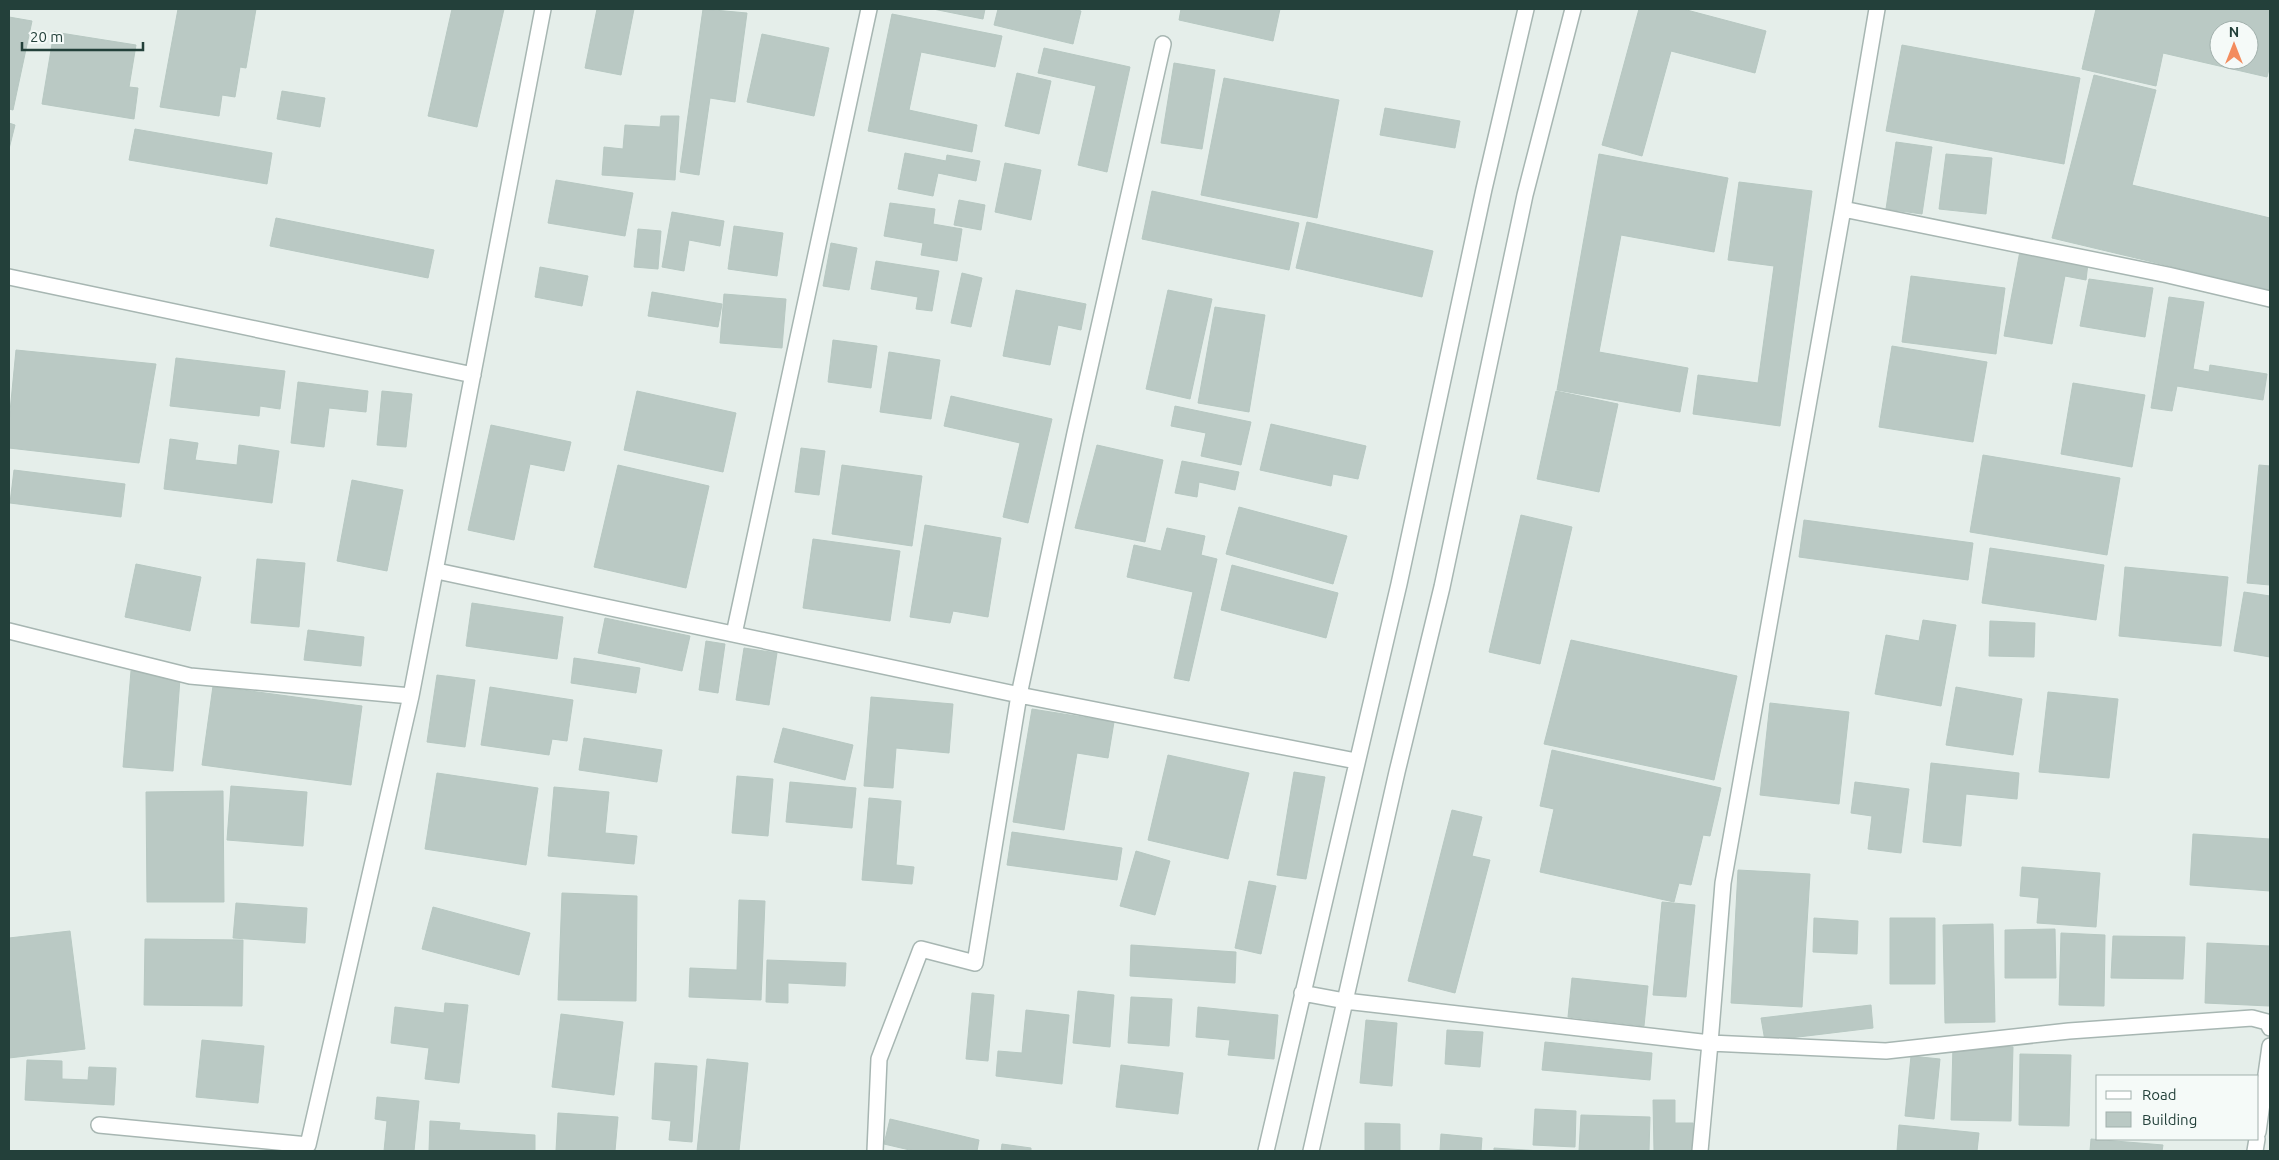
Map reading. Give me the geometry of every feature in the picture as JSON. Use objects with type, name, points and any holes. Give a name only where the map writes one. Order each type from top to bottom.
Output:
[{"type":"street","points":[[99,1125],[307,1148],[412,696],[543,9]]},
{"type":"street","points":[[734,634],[869,9]]},
{"type":"street","points":[[1266,1151],[1399,584],[1484,189],[1526,9]]},
{"type":"street","points":[[1311,1151],[1442,587],[1525,195],[1573,9]]},
{"type":"street","points":[[1700,1151],[1723,884],[1877,9]]},
{"type":"street","points":[[875,1151],[879,1059],[921,949],[975,963],[1019,695],[1075,433],[1163,44]]},
{"type":"street","points":[[1843,210],[2168,275],[2270,299]]},
{"type":"street","points":[[9,277],[474,375]]},
{"type":"street","points":[[437,571],[1019,695],[1356,761]]},
{"type":"street","points":[[9,631],[190,676],[412,696]]},
{"type":"street","points":[[1302,993],[1345,1001],[1710,1043],[1886,1051],[2069,1031],[2252,1018],[2267,1022],[2270,1028]]},
{"type":"street","points":[[2259,1125],[2270,1046]]},
{"type":"building","points":[[178,9],[256,9],[246,68],[240,67],[235,97],[222,95],[219,116],[160,107]]},
{"type":"building","points":[[452,9],[504,9],[477,127],[428,116]]},
{"type":"building","points":[[597,9],[634,9],[621,75],[585,68]]},
{"type":"building","points":[[703,9],[747,13],[735,102],[710,98],[699,175],[680,172]]},
{"type":"building","points":[[933,9],[985,9],[983,19]]},
{"type":"building","points":[[998,9],[1073,9],[1081,11],[1073,44],[994,25]]},
{"type":"building","points":[[1181,9],[1280,9],[1273,41],[1179,20]]},
{"type":"building","points":[[1639,9],[1683,9],[1766,31],[1755,73],[1671,51],[1642,156],[1602,145]]},
{"type":"building","points":[[2096,9],[2270,9],[2270,65],[2267,77],[2237,70],[2259,70],[2259,20],[2209,20],[2209,64],[2163,53],[2156,86],[2082,69]]},
{"type":"building","points":[[892,14],[1002,36],[995,67],[921,52],[909,110],[977,125],[972,152],[868,131]]},
{"type":"building","points":[[9,17],[32,21],[13,110],[9,109]]},
{"type":"building","points":[[54,32],[136,45],[129,87],[138,88],[134,119],[42,104]]},
{"type":"building","points":[[762,34],[829,48],[814,116],[747,102]]},
{"type":"building","points":[[1902,45],[2080,78],[2064,164],[1886,131]]},
{"type":"building","points":[[1044,48],[1130,67],[1107,172],[1078,165],[1096,86],[1038,73]]},
{"type":"building","points":[[1174,63],[1215,70],[1202,149],[1161,143]]},
{"type":"building","points":[[1017,73],[1051,81],[1039,134],[1005,126]]},
{"type":"building","points":[[2094,75],[2156,90],[2132,185],[2270,218],[2270,290],[2052,238]]},
{"type":"building","points":[[1224,78],[1339,100],[1317,218],[1201,195]]},
{"type":"building","points":[[282,91],[325,98],[320,127],[277,119]]},
{"type":"building","points":[[1385,108],[1460,121],[1455,148],[1380,135]]},
{"type":"building","points":[[661,116],[679,116],[675,180],[602,175],[604,147],[623,149],[625,125],[660,127]]},
{"type":"building","points":[[9,123],[15,125],[9,149]]},
{"type":"building","points":[[135,129],[272,153],[267,184],[129,160]]},
{"type":"building","points":[[1896,142],[1932,147],[1922,214],[1886,209]]},
{"type":"building","points":[[905,153],[946,161],[947,155],[980,161],[976,181],[938,173],[933,196],[898,189]]},
{"type":"building","points":[[1599,154],[1728,178],[1714,252],[1621,235],[1599,352],[1688,368],[1680,412],[1557,390]]},
{"type":"building","points":[[1946,154],[1992,158],[1986,214],[1939,209]]},
{"type":"building","points":[[1005,163],[1041,170],[1031,220],[995,212]]},
{"type":"building","points":[[556,180],[633,193],[625,236],[548,223]]},
{"type":"building","points":[[1739,182],[1812,191],[1780,426],[1693,414],[1698,375],[1758,383],[1774,266],[1728,260]]},
{"type":"building","points":[[1152,191],[1299,223],[1289,270],[1142,239]]},
{"type":"building","points":[[959,200],[985,205],[981,230],[954,225]]},
{"type":"building","points":[[890,203],[935,209],[933,224],[962,229],[957,261],[921,255],[923,243],[884,236]]},
{"type":"building","points":[[672,212],[724,221],[720,246],[689,240],[684,271],[662,267]]},
{"type":"building","points":[[276,218],[434,250],[428,278],[270,246]]},
{"type":"building","points":[[1307,222],[1433,251],[1422,297],[1296,268]]},
{"type":"building","points":[[734,226],[783,233],[777,276],[728,269]]},
{"type":"building","points":[[638,229],[661,231],[658,269],[634,267]]},
{"type":"building","points":[[831,243],[857,248],[849,290],[823,286]]},
{"type":"building","points":[[2020,251],[2088,263],[2086,280],[2065,276],[2052,344],[2004,336]]},
{"type":"building","points":[[876,261],[939,271],[932,311],[916,309],[918,297],[871,289]]},
{"type":"building","points":[[540,267],[588,276],[582,306],[535,297]]},
{"type":"building","points":[[962,273],[982,278],[971,327],[951,323]]},
{"type":"building","points":[[1911,276],[2005,288],[1996,354],[1902,342]]},
{"type":"building","points":[[2089,279],[2153,288],[2145,337],[2080,326]]},
{"type":"building","points":[[1016,290],[1086,304],[1081,330],[1058,325],[1050,365],[1003,356]]},
{"type":"building","points":[[1168,290],[1212,299],[1190,399],[1146,389]]},
{"type":"building","points":[[652,292],[722,304],[718,327],[648,316]]},
{"type":"building","points":[[724,294],[786,299],[782,348],[720,343]]},
{"type":"building","points":[[2169,297],[2204,302],[2193,369],[2209,372],[2210,365],[2267,374],[2263,400],[2177,386],[2172,411],[2151,408]]},
{"type":"building","points":[[1215,307],[1265,315],[1249,412],[1198,403]]},
{"type":"building","points":[[833,340],[877,346],[871,388],[828,382]]},
{"type":"building","points":[[1892,346],[1987,362],[1973,442],[1879,427]]},
{"type":"building","points":[[16,350],[156,364],[139,463],[9,448],[9,422]]},
{"type":"building","points":[[889,352],[940,360],[931,419],[880,412]]},
{"type":"building","points":[[176,358],[285,371],[280,409],[260,406],[259,416],[170,406]]},
{"type":"building","points":[[298,382],[368,391],[366,412],[329,408],[324,447],[291,443]]},
{"type":"building","points":[[2073,383],[2145,395],[2132,467],[2061,454]]},
{"type":"building","points":[[382,391],[412,394],[406,447],[377,445]]},
{"type":"building","points":[[637,391],[736,413],[723,472],[624,450]]},
{"type":"building","points":[[1556,391],[1618,404],[1599,492],[1537,479]]},
{"type":"building","points":[[951,396],[1052,419],[1028,523],[1003,517],[1020,443],[944,426]]},
{"type":"building","points":[[1175,406],[1251,422],[1241,465],[1201,456],[1206,433],[1171,426]]},
{"type":"building","points":[[1271,424],[1366,446],[1358,479],[1333,474],[1331,486],[1260,470]]},
{"type":"building","points":[[491,425],[571,442],[564,471],[530,464],[514,540],[468,530]]},
{"type":"building","points":[[170,439],[198,443],[195,460],[237,465],[239,445],[279,451],[272,503],[164,489]]},
{"type":"building","points":[[1097,445],[1163,460],[1145,542],[1075,528]]},
{"type":"building","points":[[801,448],[825,451],[819,495],[795,492]]},
{"type":"building","points":[[1983,455],[2120,478],[2107,555],[1970,532]]},
{"type":"building","points":[[1182,461],[1239,472],[1235,490],[1199,482],[1197,497],[1175,493]]},
{"type":"building","points":[[618,465],[709,486],[686,588],[594,567]]},
{"type":"building","points":[[842,465],[922,476],[912,546],[832,534]]},
{"type":"building","points":[[2259,465],[2270,466],[2270,585],[2247,583]]},
{"type":"building","points":[[14,470],[125,484],[121,517],[10,503]]},
{"type":"building","points":[[352,480],[403,490],[387,571],[337,561]]},
{"type":"building","points":[[1239,507],[1347,536],[1333,584],[1226,554]]},
{"type":"building","points":[[1521,515],[1572,527],[1540,664],[1489,652]]},
{"type":"building","points":[[1804,520],[1973,543],[1968,580],[1799,557]]},
{"type":"building","points":[[925,525],[1001,538],[988,617],[953,611],[950,623],[910,617]]},
{"type":"building","points":[[1167,528],[1205,536],[1201,555],[1217,559],[1189,681],[1174,678],[1193,592],[1127,577],[1134,545],[1161,551]]},
{"type":"building","points":[[813,539],[900,551],[890,621],[803,608]]},
{"type":"building","points":[[1990,548],[2104,565],[2096,620],[1982,603]]},
{"type":"building","points":[[257,559],[305,563],[299,627],[251,623]]},
{"type":"building","points":[[136,564],[201,577],[190,631],[125,617]]},
{"type":"building","points":[[1232,565],[1338,593],[1326,638],[1221,610]]},
{"type":"building","points":[[2125,567],[2228,577],[2221,646],[2119,636]]},
{"type":"building","points":[[2244,592],[2270,596],[2270,657],[2234,651]]},
{"type":"building","points":[[472,603],[563,617],[557,659],[466,646]]},
{"type":"building","points":[[605,618],[690,636],[682,671],[598,653]]},
{"type":"building","points":[[1923,620],[1956,625],[1941,706],[1875,694],[1886,635],[1919,641]]},
{"type":"building","points":[[1990,621],[2035,623],[2034,657],[1989,656]]},
{"type":"building","points":[[308,630],[364,637],[361,666],[304,660]]},
{"type":"building","points":[[1571,640],[1737,676],[1714,780],[1544,744]]},
{"type":"building","points":[[706,641],[725,644],[718,693],[699,690]]},
{"type":"building","points":[[744,648],[777,653],[769,705],[736,700]]},
{"type":"building","points":[[574,658],[640,668],[636,693],[571,683]]},
{"type":"building","points":[[131,671],[180,679],[173,771],[123,767]]},
{"type":"building","points":[[437,675],[475,680],[465,747],[427,742]]},
{"type":"building","points":[[213,686],[362,706],[351,785],[202,765]]},
{"type":"building","points":[[490,687],[573,700],[567,741],[552,739],[549,755],[481,745]]},
{"type":"building","points":[[1956,687],[2022,699],[2013,755],[1946,745]]},
{"type":"building","points":[[2048,692],[2118,699],[2109,778],[2039,772]]},
{"type":"building","points":[[871,697],[953,704],[949,753],[896,748],[893,788],[864,786]]},
{"type":"building","points":[[1770,703],[1849,712],[1839,804],[1760,795]]},
{"type":"building","points":[[1032,709],[1114,722],[1108,758],[1077,753],[1064,830],[1013,822]]},
{"type":"building","points":[[783,728],[853,745],[845,780],[774,762]]},
{"type":"building","points":[[584,738],[662,750],[657,782],[579,770]]},
{"type":"building","points":[[1552,750],[1721,788],[1710,836],[1703,835],[1691,885],[1679,883],[1674,902],[1540,872],[1554,809],[1540,806]]},
{"type":"building","points":[[1168,755],[1249,773],[1228,859],[1148,840]]},
{"type":"building","points":[[1931,763],[2019,773],[2017,799],[1966,794],[1961,846],[1923,842]]},
{"type":"building","points":[[1294,772],[1325,777],[1306,879],[1277,875]]},
{"type":"building","points":[[437,773],[538,788],[526,865],[425,849]]},
{"type":"building","points":[[737,776],[773,779],[768,836],[732,833]]},
{"type":"building","points":[[790,782],[856,788],[852,828],[786,822]]},
{"type":"building","points":[[1855,782],[1909,789],[1901,853],[1868,849],[1872,816],[1851,813]]},
{"type":"building","points":[[231,786],[307,792],[303,846],[227,840]]},
{"type":"building","points":[[554,787],[609,792],[605,833],[637,836],[634,864],[548,856]]},
{"type":"building","points":[[223,791],[224,902],[147,902],[146,792]]},
{"type":"building","points":[[869,798],[901,801],[896,865],[914,867],[912,884],[862,880]]},
{"type":"building","points":[[1452,810],[1482,817],[1472,856],[1490,860],[1455,993],[1408,981]]},
{"type":"building","points":[[1012,832],[1122,848],[1117,880],[1007,865]]},
{"type":"building","points":[[2193,834],[2270,839],[2270,891],[2190,885]]},
{"type":"building","points":[[1136,851],[1170,861],[1155,915],[1120,906]]},
{"type":"building","points":[[2022,867],[2100,873],[2096,927],[2037,923],[2039,898],[2020,896]]},
{"type":"building","points":[[1738,870],[1810,874],[1802,1007],[1731,1003]]},
{"type":"building","points":[[1249,881],[1276,886],[1261,954],[1235,948]]},
{"type":"building","points":[[562,893],[637,896],[636,1001],[558,1000]]},
{"type":"building","points":[[739,900],[765,901],[761,1000],[689,997],[690,968],[737,970]]},
{"type":"building","points":[[1662,902],[1695,905],[1686,997],[1653,995]]},
{"type":"building","points":[[236,903],[307,908],[305,943],[233,938]]},
{"type":"building","points":[[433,907],[530,933],[519,975],[422,949]]},
{"type":"building","points":[[1814,918],[1858,921],[1857,954],[1813,952]]},
{"type":"building","points":[[1890,918],[1935,918],[1935,984],[1890,984]]},
{"type":"building","points":[[1993,924],[1995,1022],[1945,1023],[1943,925]]},
{"type":"building","points":[[2055,929],[2056,978],[2005,978],[2005,930]]},
{"type":"building","points":[[70,931],[85,1049],[9,1058],[9,938]]},
{"type":"building","points":[[2061,933],[2105,935],[2104,1006],[2059,1005]]},
{"type":"building","points":[[2113,936],[2185,937],[2183,979],[2111,978]]},
{"type":"building","points":[[145,939],[243,940],[242,1006],[144,1005]]},
{"type":"building","points":[[2207,943],[2270,946],[2269,1006],[2205,1003]]},
{"type":"building","points":[[1131,945],[1236,952],[1235,983],[1130,976]]},
{"type":"building","points":[[767,960],[846,963],[845,986],[788,983],[788,1003],[766,1002]]},
{"type":"building","points":[[1572,978],[1648,986],[1644,1026],[1568,1017]]},
{"type":"building","points":[[1078,991],[1114,995],[1110,1047],[1073,1043]]},
{"type":"building","points":[[972,993],[994,995],[988,1061],[966,1059]]},
{"type":"building","points":[[1131,997],[1172,999],[1169,1046],[1128,1043]]},
{"type":"building","points":[[445,1003],[468,1005],[459,1083],[425,1079],[429,1048],[391,1043],[395,1007],[444,1013]]},
{"type":"building","points":[[1871,1005],[1873,1028],[1765,1041],[1761,1018]]},
{"type":"building","points":[[1198,1007],[1278,1015],[1274,1059],[1228,1055],[1230,1040],[1196,1037]]},
{"type":"building","points":[[1026,1010],[1069,1015],[1062,1084],[996,1076],[998,1051],[1022,1053]]},
{"type":"building","points":[[561,1014],[623,1022],[614,1095],[552,1087]]},
{"type":"building","points":[[1366,1020],[1397,1023],[1392,1086],[1360,1083]]},
{"type":"building","points":[[1447,1030],[1483,1032],[1480,1067],[1445,1064]]},
{"type":"building","points":[[202,1040],[264,1046],[258,1103],[196,1097]]},
{"type":"building","points":[[1545,1042],[1652,1053],[1650,1080],[1542,1070]]},
{"type":"building","points":[[1953,1045],[2013,1047],[2011,1121],[1951,1120]]},
{"type":"building","points":[[2020,1054],[2071,1055],[2069,1126],[2019,1125]]},
{"type":"building","points":[[1911,1056],[1940,1059],[1934,1119],[1905,1116]]},
{"type":"building","points":[[707,1059],[748,1063],[739,1151],[697,1151]]},
{"type":"building","points":[[27,1060],[62,1061],[62,1079],[88,1080],[89,1067],[116,1068],[114,1105],[25,1100]]},
{"type":"building","points":[[655,1063],[697,1066],[692,1142],[669,1140],[671,1121],[652,1119]]},
{"type":"building","points":[[1121,1065],[1183,1073],[1178,1114],[1116,1107]]},
{"type":"building","points":[[377,1097],[419,1101],[414,1151],[384,1151],[387,1121],[375,1119]]},
{"type":"building","points":[[1653,1100],[1675,1100],[1675,1123],[1693,1123],[1693,1151],[1654,1151]]},
{"type":"building","points":[[1535,1109],[1576,1111],[1575,1147],[1533,1145]]},
{"type":"building","points":[[558,1113],[618,1117],[615,1151],[556,1151]]},
{"type":"building","points":[[1581,1115],[1650,1117],[1649,1151],[1579,1151]]},
{"type":"building","points":[[890,1119],[979,1140],[977,1151],[914,1151],[884,1144]]},
{"type":"building","points":[[430,1121],[460,1123],[459,1130],[535,1135],[535,1151],[429,1151]]},
{"type":"building","points":[[1365,1123],[1400,1124],[1400,1151],[1365,1151]]},
{"type":"building","points":[[1899,1125],[1979,1133],[1977,1151],[1897,1151]]},
{"type":"building","points":[[1441,1134],[1482,1138],[1481,1151],[1440,1151]]},
{"type":"building","points":[[2091,1139],[2163,1145],[2162,1151],[2090,1151]]},
{"type":"building","points":[[1002,1144],[1031,1148],[1031,1151],[1001,1151]]},
{"type":"building","points":[[1494,1148],[1541,1151],[1494,1151]]}]
